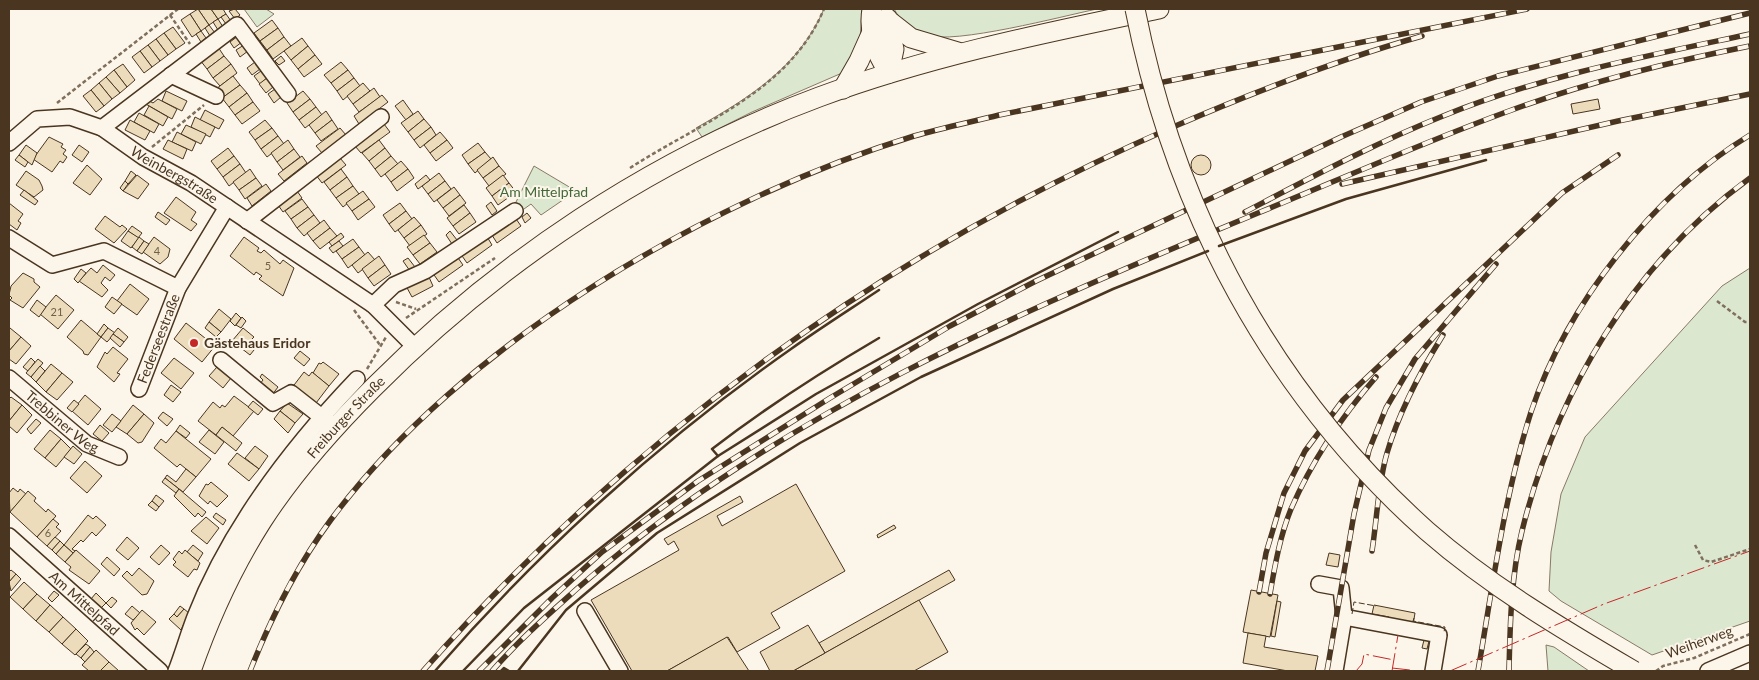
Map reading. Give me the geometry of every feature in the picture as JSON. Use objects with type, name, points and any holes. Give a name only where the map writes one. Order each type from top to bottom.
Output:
[{"type":"main road","points":[[872,9],[872,32],[878,58],[889,73]]},
{"type":"main road","points":[[1135,9],[1148,70],[1162,121],[1190,197],[1238,296],[1292,381],[1342,444],[1428,531],[1510,595],[1634,671]]},
{"type":"main road","name":"Freiburger Straße","points":[[191,671],[207,626],[242,554],[328,422],[474,295],[574,224],[642,181],[728,137],[843,88],[960,52],[1160,9]]},
{"type":"main road","points":[[885,14],[894,49],[889,73]]},
{"type":"main road","points":[[885,14],[911,38],[960,52]]},
{"type":"main road","points":[[843,88],[859,61],[872,32]]},
{"type":"street","points":[[102,128],[237,25],[288,94]]},
{"type":"street","points":[[171,75],[216,96]]},
{"type":"street","name":"Weinbergstraße","points":[[50,118],[70,117],[102,128],[143,157],[191,183],[247,221],[377,301],[415,347]]},
{"type":"street","points":[[247,221],[381,117]]},
{"type":"street","points":[[9,143],[37,119],[50,118]]},
{"type":"street","name":"Federseestraße","points":[[139,389],[178,288],[227,207]]},
{"type":"street","points":[[377,301],[394,285],[425,271],[515,211]]},
{"type":"street","name":"Federseestraße","points":[[9,238],[52,265],[104,251],[178,288]]},
{"type":"street","points":[[221,360],[273,403],[291,393],[328,422]]},
{"type":"street","name":"Trebbiner Weg","points":[[9,378],[87,444],[119,457]]},
{"type":"street","points":[[176,671],[195,616],[230,545],[284,464],[328,422],[357,379]]},
{"type":"street","name":"Am Mittelpfad","points":[[11,542],[160,671]]},
{"type":"street","points":[[1319,584],[1341,588],[1344,617],[1335,671]]},
{"type":"street","points":[[585,612],[620,671]]},
{"type":"street","points":[[1344,617],[1439,634],[1433,671]]},
{"type":"street","points":[[1708,671],[1750,653]]},
{"type":"path","points":[[50,118],[54,106],[178,9]]},
{"type":"path","points":[[170,15],[198,55]]},
{"type":"path","points":[[143,157],[159,139],[216,96]]},
{"type":"path","points":[[377,301],[416,309]]},
{"type":"path","points":[[1717,301],[1745,322],[1750,322]]},
{"type":"path","points":[[1695,544],[1703,560],[1711,562],[1750,549]]},
{"type":"path","name":"Weiherweg","points":[[1656,671],[1663,666],[1694,658],[1750,634]]},
{"type":"green space","points":[[244,9],[266,9],[274,14],[257,27]]},
{"type":"green space","points":[[824,9],[862,9],[860,40],[842,73],[752,112],[702,137],[696,128],[735,105],[770,79],[801,48]]},
{"type":"green space","points":[[894,9],[1097,9],[983,33],[940,37],[916,31],[900,18]]},
{"type":"green space","name":"Am Mittelpfad","points":[[534,166],[576,191],[541,215],[531,204],[517,214],[513,208]]},
{"type":"green space","points":[[1750,268],[1750,621],[1652,655],[1561,601],[1549,591],[1551,552],[1561,494],[1585,437],[1722,286]]},
{"type":"green space","points":[[1546,645],[1554,647],[1589,671],[1548,671]]},
{"type":"building","points":[[198,9],[211,9],[218,19],[209,25]]},
{"type":"building","points":[[198,9],[209,25],[201,31],[190,14]]},
{"type":"building","points":[[211,9],[223,9],[226,14],[218,19]]},
{"type":"building","points":[[235,9],[240,15],[235,19],[229,11]]},
{"type":"building","points":[[190,14],[201,31],[192,37],[181,20]]},
{"type":"building","points":[[226,14],[231,21],[226,24],[221,17]]},
{"type":"building","points":[[218,19],[223,27],[218,30],[213,22]]},
{"type":"building","points":[[272,20],[278,28],[260,41],[254,33]]},
{"type":"building","points":[[209,25],[215,33],[210,36],[205,28]]},
{"type":"building","points":[[173,27],[185,43],[176,49],[164,33]]},
{"type":"building","points":[[278,28],[284,37],[267,50],[260,41]]},
{"type":"building","points":[[201,31],[206,38],[201,42],[196,34]]},
{"type":"building","points":[[164,33],[176,49],[168,55],[156,39]]},
{"type":"building","points":[[238,36],[242,42],[234,48],[230,42]]},
{"type":"building","points":[[284,37],[291,46],[273,59],[267,50]]},
{"type":"building","points":[[302,38],[308,46],[291,60],[284,51]]},
{"type":"building","points":[[156,39],[168,55],[160,61],[148,45]]},
{"type":"building","points":[[148,45],[160,61],[152,67],[140,51]]},
{"type":"building","points":[[244,45],[248,51],[240,57],[236,50]]},
{"type":"building","points":[[308,46],[315,55],[298,69],[291,60]]},
{"type":"building","points":[[218,47],[224,56],[207,69],[200,60]]},
{"type":"building","points":[[140,51],[152,67],[144,73],[132,57]]},
{"type":"building","points":[[315,55],[322,64],[304,77],[298,69]]},
{"type":"building","points":[[224,56],[231,64],[213,78],[207,69]]},
{"type":"building","points":[[281,56],[285,61],[279,65],[275,61]]},
{"type":"building","points":[[255,62],[260,69],[252,75],[247,68]]},
{"type":"building","points":[[341,62],[348,70],[331,83],[324,75]]},
{"type":"building","points":[[123,64],[135,80],[127,87],[114,70]]},
{"type":"building","points":[[231,64],[237,73],[220,86],[213,78]]},
{"type":"building","points":[[114,70],[127,87],[120,93],[106,77]]},
{"type":"building","points":[[348,70],[354,78],[337,91],[331,83]]},
{"type":"building","points":[[261,71],[267,78],[260,84],[254,76]]},
{"type":"building","points":[[233,76],[240,85],[222,98],[216,89]]},
{"type":"building","points":[[106,77],[120,93],[112,99],[99,83]]},
{"type":"building","points":[[267,78],[273,87],[266,93],[259,84]]},
{"type":"building","points":[[354,78],[360,86],[343,100],[337,91]]},
{"type":"building","points":[[99,83],[112,99],[104,106],[91,90]]},
{"type":"building","points":[[363,83],[370,91],[353,104],[347,96]]},
{"type":"building","points":[[240,85],[247,93],[229,107],[222,98]]},
{"type":"building","points":[[374,88],[380,97],[359,112],[353,104]]},
{"type":"building","points":[[275,89],[281,97],[274,103],[268,94]]},
{"type":"building","points":[[91,90],[104,106],[96,112],[83,96]]},
{"type":"building","points":[[166,91],[187,101],[182,111],[162,101]]},
{"type":"building","points":[[303,91],[310,99],[293,112],[287,103]]},
{"type":"building","points":[[247,93],[253,102],[235,115],[229,107]]},
{"type":"building","points":[[382,95],[388,102],[359,124],[354,116]]},
{"type":"building","points":[[146,99],[153,103],[158,99],[177,109],[172,119],[144,103]]},
{"type":"building","points":[[310,99],[316,107],[299,120],[293,112]]},
{"type":"building","points":[[1598,99],[1600,109],[1573,114],[1571,104]]},
{"type":"building","points":[[403,100],[413,114],[406,120],[395,106]]},
{"type":"building","points":[[253,102],[260,111],[242,124],[235,115]]},
{"type":"building","points":[[149,106],[168,117],[163,126],[144,115]]},
{"type":"building","points":[[316,107],[322,115],[305,128],[299,120]]},
{"type":"building","points":[[205,110],[224,120],[219,129],[200,120]]},
{"type":"building","points":[[326,111],[332,120],[315,133],[309,125]]},
{"type":"building","points":[[418,111],[424,119],[408,132],[401,123]]},
{"type":"building","points":[[139,113],[159,124],[154,133],[134,122]]},
{"type":"building","points":[[195,117],[215,127],[210,137],[191,127]]},
{"type":"building","points":[[424,119],[431,127],[414,140],[408,132]]},
{"type":"building","points":[[130,120],[150,131],[145,140],[125,130]]},
{"type":"building","points":[[265,120],[272,128],[255,140],[249,132]]},
{"type":"building","points":[[332,120],[338,129],[321,141],[315,133]]},
{"type":"building","points":[[384,124],[390,132],[361,153],[355,146]]},
{"type":"building","points":[[186,125],[206,134],[201,144],[181,134]]},
{"type":"building","points":[[431,127],[436,135],[420,148],[414,140]]},
{"type":"building","points":[[272,128],[278,136],[261,149],[255,140]]},
{"type":"building","points":[[340,128],[346,135],[322,153],[316,146]]},
{"type":"building","points":[[177,132],[196,142],[192,151],[172,142]]},
{"type":"building","points":[[440,132],[447,140],[430,153],[424,145]]},
{"type":"building","points":[[278,136],[284,144],[267,157],[261,149]]},
{"type":"building","points":[[49,137],[63,144],[61,147],[66,150],[63,154],[67,157],[63,163],[60,161],[52,172],[33,159]]},
{"type":"building","points":[[168,140],[187,149],[183,159],[163,149]]},
{"type":"building","points":[[288,140],[294,149],[277,162],[271,153]]},
{"type":"building","points":[[379,140],[385,148],[369,161],[362,153]]},
{"type":"building","points":[[447,140],[453,148],[436,161],[430,153]]},
{"type":"building","points":[[478,143],[485,152],[468,164],[462,155]]},
{"type":"building","points":[[26,145],[37,153],[32,165],[19,155]]},
{"type":"building","points":[[79,145],[89,152],[82,162],[72,155]]},
{"type":"building","points":[[228,148],[234,156],[217,169],[211,161]]},
{"type":"building","points":[[385,148],[391,156],[375,169],[369,161]]},
{"type":"building","points":[[294,149],[300,157],[283,170],[277,162]]},
{"type":"building","points":[[485,152],[491,159],[475,173],[468,164]]},
{"type":"building","points":[[19,155],[28,162],[25,167],[15,160]]},
{"type":"building","points":[[1197,155],[1205,155],[1211,161],[1211,169],[1205,175],[1197,175],[1191,169],[1191,161]]},
{"type":"building","points":[[234,156],[240,164],[223,177],[217,169]]},
{"type":"building","points":[[302,156],[307,163],[284,181],[278,174]]},
{"type":"building","points":[[391,156],[398,164],[381,177],[375,169]]},
{"type":"building","points":[[493,157],[499,166],[483,178],[477,170]]},
{"type":"building","points":[[340,158],[346,165],[322,183],[316,175]]},
{"type":"building","points":[[401,161],[408,169],[391,182],[385,174]]},
{"type":"building","points":[[240,164],[246,173],[229,186],[223,177]]},
{"type":"building","points":[[87,165],[102,179],[90,195],[73,183]]},
{"type":"building","points":[[499,166],[506,174],[489,186],[483,178]]},
{"type":"building","points":[[250,169],[256,178],[239,190],[233,182]]},
{"type":"building","points":[[341,169],[347,177],[330,190],[324,182]]},
{"type":"building","points":[[408,169],[414,178],[397,191],[391,182]]},
{"type":"building","points":[[26,171],[39,180],[42,186],[43,190],[34,197],[16,185]]},
{"type":"building","points":[[131,171],[136,175],[128,184],[125,181]]},
{"type":"building","points":[[439,173],[445,181],[428,194],[422,186]]},
{"type":"building","points":[[137,175],[149,184],[138,199],[123,191]]},
{"type":"building","points":[[426,175],[430,180],[418,189],[415,184]]},
{"type":"building","points":[[503,175],[509,183],[492,196],[486,188]]},
{"type":"building","points":[[347,177],[353,186],[336,198],[330,190]]},
{"type":"building","points":[[256,178],[262,186],[245,199],[239,190]]},
{"type":"building","points":[[125,181],[128,184],[123,191],[120,188]]},
{"type":"building","points":[[445,181],[451,189],[434,202],[428,194]]},
{"type":"building","points":[[509,183],[516,192],[498,205],[492,196]]},
{"type":"building","points":[[266,184],[271,191],[252,206],[247,198]]},
{"type":"building","points":[[353,186],[359,194],[343,207],[336,198]]},
{"type":"building","points":[[454,187],[460,195],[443,208],[437,200]]},
{"type":"building","points":[[24,190],[38,201],[35,205],[20,195]]},
{"type":"building","points":[[297,191],[302,198],[283,212],[278,205]]},
{"type":"building","points":[[363,191],[369,199],[352,211],[346,203]]},
{"type":"building","points":[[460,195],[466,203],[449,216],[443,208]]},
{"type":"building","points":[[176,197],[196,212],[191,220],[197,224],[191,231],[164,213]]},
{"type":"building","points":[[302,199],[308,207],[291,219],[285,211]]},
{"type":"building","points":[[369,199],[375,207],[358,220],[352,211]]},
{"type":"building","points":[[491,202],[497,211],[492,215],[486,206]]},
{"type":"building","points":[[9,203],[23,214],[18,221],[21,223],[17,230],[9,224]]},
{"type":"building","points":[[400,203],[406,211],[389,224],[383,215]]},
{"type":"building","points":[[464,205],[470,213],[453,226],[447,218]]},
{"type":"building","points":[[308,207],[314,215],[297,228],[291,219]]},
{"type":"building","points":[[406,211],[412,219],[395,232],[389,224]]},
{"type":"building","points":[[158,212],[170,220],[166,225],[155,217]]},
{"type":"building","points":[[470,213],[476,222],[459,234],[453,226]]},
{"type":"building","points":[[527,213],[531,218],[525,223],[522,217]]},
{"type":"building","points":[[314,215],[320,223],[304,236],[297,228]]},
{"type":"building","points":[[105,216],[120,227],[122,225],[127,229],[114,243],[95,229]]},
{"type":"building","points":[[514,216],[521,226],[497,243],[490,232]]},
{"type":"building","points":[[414,217],[421,225],[404,238],[398,230]]},
{"type":"building","points":[[324,220],[330,228],[313,241],[307,233]]},
{"type":"building","points":[[421,225],[427,234],[410,246],[404,238]]},
{"type":"building","points":[[132,226],[142,233],[138,238],[128,231]]},
{"type":"building","points":[[330,228],[337,236],[320,249],[313,241]]},
{"type":"building","points":[[128,231],[139,238],[131,248],[121,241]]},
{"type":"building","points":[[450,231],[457,240],[452,244],[446,235]]},
{"type":"building","points":[[341,233],[344,237],[332,246],[329,242]]},
{"type":"building","points":[[424,235],[430,243],[413,255],[407,247]]},
{"type":"building","points":[[486,235],[492,245],[467,263],[460,253]]},
{"type":"building","points":[[139,237],[144,241],[137,251],[132,247]]},
{"type":"building","points":[[154,237],[170,249],[168,257],[160,264],[143,252]]},
{"type":"building","points":[[244,237],[259,248],[257,251],[261,253],[264,250],[280,264],[283,260],[294,268],[283,296],[259,279],[262,276],[256,272],[254,275],[230,256]]},
{"type":"building","points":[[353,239],[359,247],[342,259],[336,251]]},
{"type":"building","points":[[144,241],[149,244],[142,254],[137,251]]},
{"type":"building","points":[[339,241],[343,246],[333,253],[329,248]]},
{"type":"building","points":[[430,243],[437,252],[420,264],[413,255]]},
{"type":"building","points":[[359,247],[365,255],[348,268],[342,259]]},
{"type":"building","points":[[368,252],[375,260],[358,273],[352,265]]},
{"type":"building","points":[[456,255],[463,265],[439,282],[432,272]]},
{"type":"building","points":[[379,256],[385,265],[368,278],[362,269]]},
{"type":"building","points":[[408,258],[415,267],[410,271],[403,261]]},
{"type":"building","points":[[103,265],[115,275],[110,281],[105,277],[101,283],[108,290],[102,297],[79,281],[91,268],[97,273]]},
{"type":"building","points":[[385,265],[391,274],[374,286],[368,278]]},
{"type":"building","points":[[81,269],[86,273],[78,283],[74,279]]},
{"type":"building","points":[[23,273],[34,279],[34,282],[40,287],[23,308],[10,300],[12,298],[9,295],[11,286]]},
{"type":"building","points":[[428,275],[433,286],[412,297],[406,286]]},
{"type":"building","points":[[130,284],[149,299],[137,315],[117,301]]},
{"type":"building","points":[[56,295],[74,310],[58,329],[40,314]]},
{"type":"building","points":[[112,297],[122,304],[114,314],[105,307]]},
{"type":"building","points":[[37,300],[46,307],[39,317],[30,310]]},
{"type":"building","points":[[219,309],[231,319],[221,332],[209,322]]},
{"type":"building","points":[[236,313],[241,318],[235,326],[230,321]]},
{"type":"building","points":[[242,317],[246,321],[241,328],[236,325]]},
{"type":"building","points":[[81,320],[101,337],[88,355],[84,354],[67,337]]},
{"type":"building","points":[[209,322],[221,332],[216,337],[205,328]]},
{"type":"building","name":"Gästehaus Eridor","points":[[186,323],[215,346],[202,362],[174,339]]},
{"type":"building","points":[[104,324],[108,328],[101,337],[97,334]]},
{"type":"building","points":[[10,328],[21,337],[9,351],[9,330]]},
{"type":"building","points":[[108,328],[115,333],[107,342],[101,337]]},
{"type":"building","points":[[118,328],[128,337],[124,342],[113,334]]},
{"type":"building","points":[[243,328],[254,337],[251,340],[258,345],[250,355],[232,341]]},
{"type":"building","points":[[113,334],[124,342],[120,347],[110,338]]},
{"type":"building","points":[[21,337],[31,346],[16,364],[9,359],[9,351]]},
{"type":"building","points":[[113,347],[128,359],[117,373],[120,374],[114,382],[97,367],[105,352],[107,354]]},
{"type":"building","points":[[300,351],[310,359],[304,366],[294,358]]},
{"type":"building","points":[[31,358],[35,362],[28,371],[23,367]]},
{"type":"building","points":[[174,358],[194,373],[181,389],[161,373]]},
{"type":"building","points":[[38,359],[43,363],[31,377],[26,373]]},
{"type":"building","points":[[323,362],[339,374],[329,386],[313,373],[319,363]]},
{"type":"building","points":[[51,364],[62,373],[46,392],[36,382]]},
{"type":"building","points":[[40,366],[45,371],[36,382],[31,377]]},
{"type":"building","points":[[217,367],[231,378],[223,388],[209,376]]},
{"type":"building","points":[[304,372],[309,376],[312,372],[329,386],[313,407],[291,389]]},
{"type":"building","points":[[62,373],[73,382],[57,400],[46,392]]},
{"type":"building","points":[[262,374],[278,387],[272,395],[259,385],[263,380],[260,377]]},
{"type":"building","points":[[171,385],[181,392],[173,402],[164,395]]},
{"type":"building","points":[[85,395],[101,409],[88,425],[72,411]]},
{"type":"building","points":[[234,396],[254,411],[233,436],[222,427],[216,435],[198,421],[213,402],[220,408],[222,405],[225,407]]},
{"type":"building","points":[[11,397],[22,405],[9,421],[9,399]]},
{"type":"building","points":[[74,400],[79,404],[72,412],[67,408]]},
{"type":"building","points":[[253,401],[263,409],[258,415],[248,407]]},
{"type":"building","points":[[287,403],[303,414],[295,423],[280,411]]},
{"type":"building","points":[[22,405],[32,415],[17,433],[9,426],[9,421]]},
{"type":"building","points":[[133,405],[144,414],[127,434],[116,427]]},
{"type":"building","points":[[280,411],[295,423],[288,433],[274,419]]},
{"type":"building","points":[[163,412],[173,419],[167,426],[158,418]]},
{"type":"building","points":[[112,414],[121,421],[112,432],[103,425]]},
{"type":"building","points":[[144,414],[154,423],[142,442],[138,443],[127,434]]},
{"type":"building","points":[[36,419],[41,423],[31,434],[27,429]]},
{"type":"building","points":[[100,425],[109,433],[102,441],[93,434]]},
{"type":"building","points":[[180,425],[190,433],[186,438],[176,431]]},
{"type":"building","points":[[222,427],[242,443],[236,451],[216,435]]},
{"type":"building","points":[[50,430],[61,439],[45,458],[34,449]]},
{"type":"building","points":[[209,430],[224,442],[215,454],[199,442]]},
{"type":"building","points":[[176,431],[211,459],[196,477],[180,464],[177,467],[154,448],[161,439],[166,443]]},
{"type":"building","points":[[61,439],[71,449],[56,467],[45,458]]},
{"type":"building","points":[[73,446],[82,454],[74,464],[64,457]]},
{"type":"building","points":[[255,446],[268,456],[259,469],[245,458]]},
{"type":"building","points":[[237,453],[259,469],[249,481],[228,464]]},
{"type":"building","points":[[85,461],[102,476],[87,493],[70,478]]},
{"type":"building","points":[[186,469],[196,477],[183,492],[165,478],[167,475],[176,482]]},
{"type":"building","points":[[165,478],[179,489],[176,493],[162,482]]},
{"type":"building","points":[[211,482],[228,496],[217,507],[210,501],[208,504],[199,496],[206,484],[208,485]]},
{"type":"building","points":[[796,484],[845,571],[771,613],[780,628],[737,652],[728,637],[667,671],[632,671],[591,600],[679,550],[674,541],[668,545],[664,539],[740,496],[743,502],[717,516],[722,526]]},
{"type":"building","points":[[13,488],[18,492],[20,489],[26,494],[10,512],[9,493]]},
{"type":"building","points":[[179,489],[206,512],[202,517],[198,513],[195,517],[174,496]]},
{"type":"building","points":[[28,491],[36,498],[34,501],[46,512],[48,509],[56,516],[37,537],[10,512]]},
{"type":"building","points":[[156,495],[164,501],[159,507],[152,501]]},
{"type":"building","points":[[152,501],[159,507],[156,511],[148,505]]},
{"type":"building","points":[[216,513],[226,520],[223,525],[213,517]]},
{"type":"building","points":[[88,515],[93,519],[96,516],[106,525],[96,536],[92,532],[83,542],[81,540],[72,549],[75,551],[73,553],[64,545]]},
{"type":"building","points":[[206,517],[219,528],[207,544],[191,531]]},
{"type":"building","points":[[53,519],[59,524],[56,527],[61,531],[47,546],[37,537]]},
{"type":"building","points":[[894,525],[896,528],[878,538],[877,535]]},
{"type":"building","points":[[55,537],[60,541],[52,550],[47,546]]},
{"type":"building","points":[[127,537],[139,548],[128,560],[116,550]]},
{"type":"building","points":[[60,541],[64,545],[56,554],[52,550]]},
{"type":"building","points":[[64,545],[73,553],[65,562],[56,554]]},
{"type":"building","points":[[161,545],[170,553],[159,565],[150,557]]},
{"type":"building","points":[[193,545],[203,553],[198,561],[187,552]]},
{"type":"building","points":[[76,550],[100,571],[89,584],[69,570],[71,567],[65,562]]},
{"type":"building","points":[[185,550],[200,563],[197,570],[194,569],[188,577],[173,565],[176,562],[173,559],[179,551],[182,554]]},
{"type":"building","points":[[1329,553],[1340,555],[1338,567],[1326,565]]},
{"type":"building","points":[[107,557],[120,569],[114,576],[101,564]]},
{"type":"building","points":[[139,568],[154,581],[147,594],[142,595],[122,576],[127,571],[132,576]]},
{"type":"building","points":[[11,570],[16,574],[9,582],[9,572]]},
{"type":"building","points":[[949,570],[955,580],[825,653],[819,643]]},
{"type":"building","points":[[16,574],[21,579],[11,591],[9,582]]},
{"type":"building","points":[[24,582],[37,594],[23,609],[10,597]]},
{"type":"building","points":[[1251,590],[1278,595],[1270,637],[1243,632]]},
{"type":"building","points":[[54,591],[59,595],[52,602],[48,598]]},
{"type":"building","points":[[96,593],[106,603],[101,608],[91,599]]},
{"type":"building","points":[[37,594],[50,605],[36,621],[23,609]]},
{"type":"building","points":[[112,597],[117,601],[111,608],[106,603]]},
{"type":"building","points":[[919,600],[948,652],[914,671],[793,671]]},
{"type":"building","points":[[1277,601],[1281,602],[1275,637],[1271,636]]},
{"type":"building","points":[[50,605],[63,617],[49,632],[36,621]]},
{"type":"building","points":[[1374,605],[1415,613],[1413,625],[1389,620],[1389,617],[1372,614]]},
{"type":"building","points":[[132,606],[140,613],[133,620],[125,614]]},
{"type":"building","points":[[180,606],[184,609],[177,617],[174,614]]},
{"type":"building","points":[[184,609],[189,613],[181,630],[169,619],[174,614],[177,617]]},
{"type":"building","points":[[142,610],[156,622],[144,635],[137,628],[135,630],[131,623]]},
{"type":"building","points":[[63,617],[76,629],[62,644],[49,632]]},
{"type":"building","points":[[808,625],[825,653],[793,671],[770,671],[760,652]]},
{"type":"building","points":[[76,629],[88,641],[75,655],[62,644]]},
{"type":"building","points":[[1248,633],[1266,636],[1264,647],[1318,656],[1315,671],[1288,671],[1243,663]]},
{"type":"building","points":[[1425,636],[1430,637],[1427,649],[1422,648]]},
{"type":"building","points":[[727,637],[749,671],[667,671]]},
{"type":"building","points":[[86,644],[90,647],[81,658],[76,654]]},
{"type":"building","points":[[90,647],[94,652],[85,662],[81,658]]},
{"type":"building","points":[[96,650],[109,662],[100,671],[89,671],[82,665]]},
{"type":"building","points":[[109,662],[119,671],[100,671]]},
{"type":"railway","points":[[250,671],[295,575],[330,521],[384,457],[447,396],[517,339],[593,286],[672,240],[753,198],[835,164],[925,133],[999,115],[1527,9]]},
{"type":"railway","points":[[479,671],[552,598],[602,552],[698,481],[830,398],[950,326],[1036,281],[1341,137],[1421,102],[1498,76],[1750,13]]},
{"type":"railway","points":[[1245,212],[1343,161],[1443,116],[1480,102],[1518,89],[1595,68],[1750,34]]},
{"type":"railway","points":[[423,671],[503,586],[587,505],[676,429],[768,358],[864,292],[964,232],[1067,177],[1173,127],[1296,77],[1422,36]]},
{"type":"railway","points":[[492,671],[523,638],[579,587],[655,526],[734,470],[817,419],[902,373],[990,329],[1168,250],[1477,123],[1599,82],[1659,66],[1750,46]]},
{"type":"railway","points":[[1342,184],[1618,121],[1750,94]]},
{"type":"railway","points":[[1478,671],[1513,476],[1531,412],[1547,372],[1567,331],[1591,292],[1618,255],[1648,220],[1680,188],[1714,159],[1750,135]]},
{"type":"railway","points":[[1259,592],[1266,553],[1284,493],[1305,451],[1343,400],[1562,193],[1618,155]]},
{"type":"railway","points":[[1509,671],[1513,583],[1522,531],[1537,480],[1556,430],[1578,381],[1605,335],[1635,291],[1670,250],[1708,212],[1750,178]]},
{"type":"railway","points":[[1327,671],[1354,514],[1369,450],[1386,408],[1415,359],[1496,264]]},
{"type":"railway","points":[[1372,551],[1387,453],[1411,392],[1443,335]]},
{"type":"railway","points":[[1270,594],[1284,530],[1299,491],[1318,456],[1351,407],[1376,377]]},
{"type":"fence","points":[[1352,614],[1354,602],[1376,606]]},
{"type":"fence","points":[[1414,618],[1413,621],[1445,627],[1444,632]]},
{"type":"wall","points":[[1219,246],[1346,199],[1486,160]]},
{"type":"wall","points":[[463,671],[524,608],[718,456],[816,394],[978,304],[1118,232]]},
{"type":"wall","points":[[518,671],[566,610],[657,533],[800,443],[921,377],[1113,289],[1208,251]]},
{"type":"wall","points":[[435,671],[516,583],[648,459],[743,384],[879,290]]},
{"type":"wall","points":[[718,456],[712,449],[752,419],[879,338]]},
{"type":"wall","points":[[501,671],[504,668],[509,671]]},
{"type":"power","points":[[1450,671],[1604,604],[1750,551]]},
{"type":"power","points":[[1392,671],[1398,635]]},
{"type":"power","points":[[1356,671],[1362,664],[1364,654],[1394,660]]},
{"type":"power","points":[[1392,668],[1419,671]]},
{"type":"place","name":"Gästehaus Eridor","points":[[194,343]]}]
